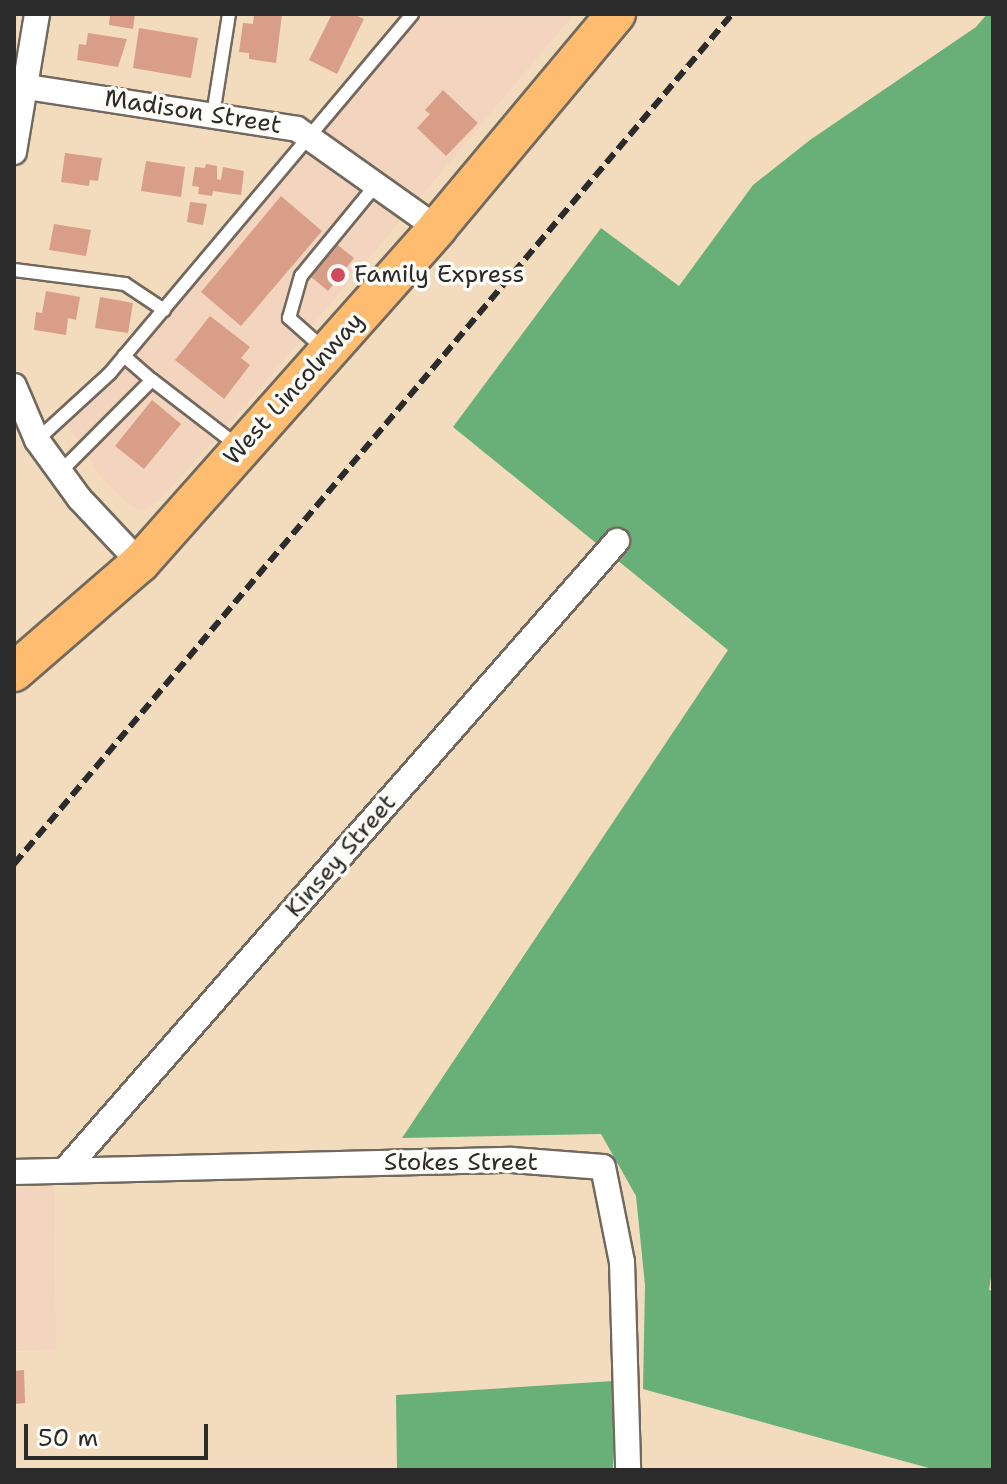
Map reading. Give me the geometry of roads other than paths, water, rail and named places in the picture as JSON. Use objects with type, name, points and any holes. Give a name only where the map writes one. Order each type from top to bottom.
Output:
[{"type":"main road","name":"West Lincolnway","points":[[14,672],[140,563],[437,228],[616,14]]},
{"type":"street","points":[[14,152],[20,86],[37,14]]},
{"type":"street","name":"Madison Street","points":[[20,86],[297,129],[437,228]]},
{"type":"street","points":[[14,386],[18,412],[37,440],[79,498],[140,563]]},
{"type":"street","name":"Kinsey Street","points":[[65,1170],[617,541]]},
{"type":"street","name":"Stokes Street","points":[[14,1172],[512,1160],[603,1167],[622,1262],[628,1470]]},
{"type":"lane","points":[[213,115],[229,14]]},
{"type":"lane","points":[[37,440],[124,356],[412,14]]},
{"type":"lane","points":[[327,352],[289,318],[301,276],[375,186]]},
{"type":"lane","points":[[14,270],[125,284],[164,310]]},
{"type":"lane","points":[[124,356],[241,449]]},
{"type":"lane","points":[[60,472],[152,380]]},
{"type":"railway","points":[[14,864],[732,14]]},
{"type":"place","name":"Family Express","points":[[338,275]]}]
